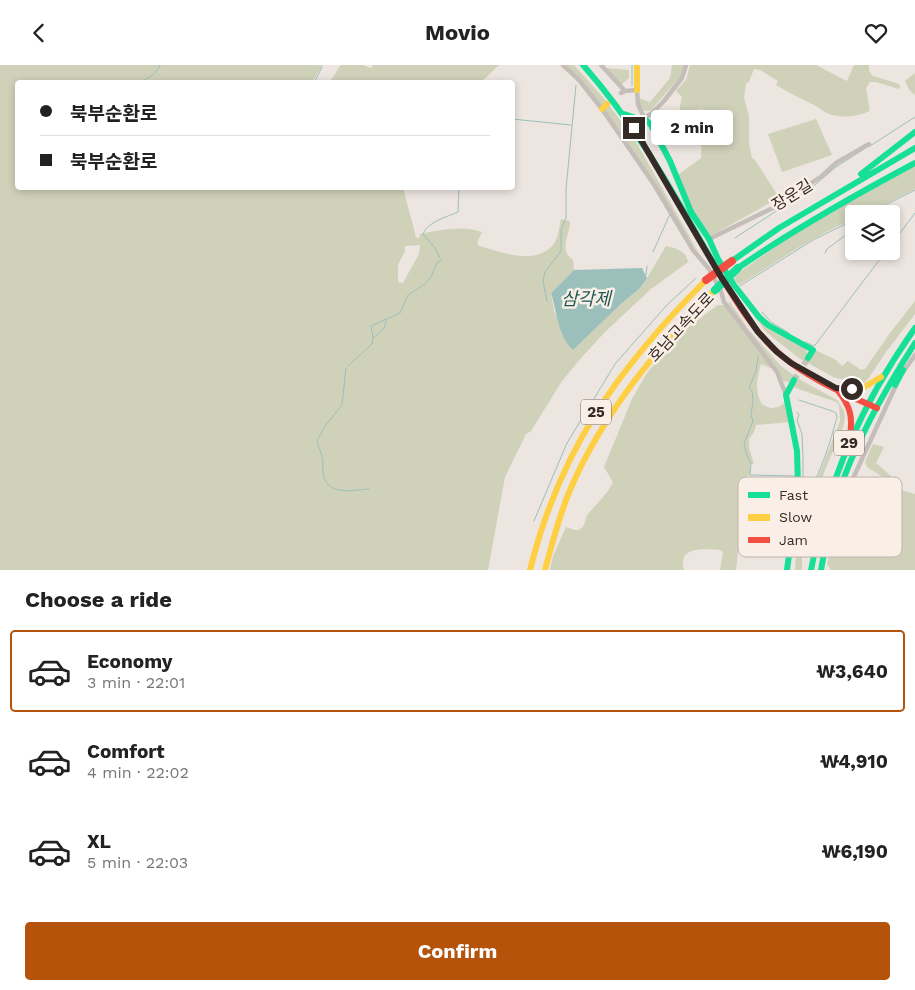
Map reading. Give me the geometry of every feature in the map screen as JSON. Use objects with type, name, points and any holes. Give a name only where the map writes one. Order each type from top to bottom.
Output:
[{"type":"main road","points":[[583,65],[624,114],[643,141],[721,277],[758,332],[777,352],[791,363],[877,408]]},
{"type":"main road","points":[[637,65],[637,90]]},
{"type":"main road","points":[[624,114],[636,118],[644,117]]},
{"type":"main road","points":[[643,141],[644,117]]},
{"type":"main road","points":[[644,117],[651,125],[670,161],[691,212],[710,239],[718,259],[734,285],[759,317],[778,332],[813,350],[808,358]]},
{"type":"main road","name":"호남고속도로","points":[[838,192],[915,132]]},
{"type":"main road","name":"호남고속도로","points":[[530,570],[557,485],[574,449],[598,409],[626,369],[706,281],[779,227],[915,148]]},
{"type":"main road","name":"호남고속도로","points":[[545,570],[557,523],[586,454],[608,416],[638,375],[689,316],[738,269],[784,236],[845,200],[914,164]]},
{"type":"main road","name":"29","points":[[835,477],[849,442],[868,404],[915,328]]},
{"type":"main road","points":[[895,385],[910,357],[914,345]]},
{"type":"main road","name":"29","points":[[845,477],[892,378],[914,345]]},
{"type":"main road","points":[[836,388],[861,389],[884,376]]},
{"type":"main road","points":[[794,380],[786,395],[794,430],[798,460],[798,477]]},
{"type":"main road","points":[[836,388],[848,401],[852,411],[853,417],[849,442]]},
{"type":"main road","points":[[787,570],[789,557]]},
{"type":"main road","name":"29","points":[[811,570],[814,557]]},
{"type":"main road","name":"29","points":[[823,570],[824,557]]},
{"type":"street","points":[[563,65],[605,106],[693,250],[709,269],[721,291],[724,302],[777,372],[786,395]]},
{"type":"street","points":[[602,65],[623,92],[637,90],[638,104],[644,117],[651,114],[664,101],[682,78],[686,65]]},
{"type":"street","name":"장운길","points":[[710,239],[777,206],[822,176],[836,163],[869,144]]},
{"type":"street","points":[[853,477],[895,385],[915,355]]},
{"type":"street","points":[[823,570],[826,557]]},
{"type":"green space","points":[[0,65],[323,65],[313,80],[15,80],[15,190],[404,190],[416,237],[419,239],[420,234],[436,231],[451,229],[474,230],[482,232],[477,243],[479,246],[518,256],[537,255],[545,251],[553,245],[556,239],[561,219],[570,221],[565,247],[566,252],[573,260],[574,270],[551,293],[554,311],[573,350],[640,288],[666,246],[685,255],[688,262],[651,289],[605,332],[582,357],[562,381],[531,431],[526,434],[505,477],[488,570],[0,570]],"holes":[[[420,245],[419,254],[403,283],[398,282],[398,265],[405,251],[405,246]]]},
{"type":"green space","points":[[341,65],[363,65],[371,68],[373,65],[499,65],[483,80],[331,80]]},
{"type":"green space","points":[[566,65],[574,65],[607,102],[603,105],[600,104]]},
{"type":"green space","points":[[672,65],[684,65],[680,77],[651,110],[644,111],[639,98],[650,102],[670,78]]},
{"type":"green space","points":[[690,65],[816,65],[847,81],[854,65],[869,65],[869,71],[873,76],[899,84],[900,87],[899,89],[870,82],[866,88],[870,111],[844,117],[825,112],[776,85],[778,81],[760,70],[754,69],[749,82],[746,83],[744,98],[749,116],[749,144],[752,158],[778,196],[777,199],[712,235],[708,234],[693,210],[678,175],[701,158],[702,136],[715,135],[724,137],[722,127],[709,124],[705,110],[700,109],[696,112],[693,119],[679,118],[682,97],[676,91],[686,80]]},
{"type":"green space","points":[[605,68],[629,70],[629,78],[621,85]]},
{"type":"green space","points":[[915,73],[915,95],[910,91],[905,81]]},
{"type":"green space","points":[[609,105],[636,142],[700,255],[606,112],[605,109]]},
{"type":"green space","points":[[816,119],[832,155],[782,172],[768,134]]},
{"type":"green space","points":[[915,167],[915,189],[883,205],[845,205],[845,223],[810,241],[739,285],[734,279],[737,274],[802,230],[869,191]]},
{"type":"green space","points":[[915,301],[915,314],[868,379],[864,383],[859,384],[833,377],[799,358],[766,332],[748,308],[806,349],[807,354],[815,350],[836,360],[842,366],[848,361],[861,370],[865,369]]},
{"type":"green space","points":[[730,302],[749,330],[780,365],[797,378],[837,400],[844,411],[843,427],[822,477],[818,477],[840,421],[839,405],[836,402],[793,387],[793,378],[789,382],[782,381],[728,303]]},
{"type":"green space","points":[[718,305],[725,305],[773,369],[761,364],[757,379],[759,399],[762,404],[774,408],[785,402],[790,422],[756,425],[749,439],[749,448],[754,464],[750,464],[750,475],[738,477],[738,551],[736,570],[720,570],[723,552],[707,549],[688,553],[684,557],[684,570],[550,570],[553,556],[566,527],[574,530],[581,529],[588,514],[611,487],[613,482],[604,467],[632,399],[647,373],[680,333]]},
{"type":"green space","points":[[873,444],[884,447],[876,463],[892,477],[883,477],[867,467],[865,462]]},
{"type":"green space","points":[[902,490],[915,494],[915,570],[831,570],[827,564],[829,557],[902,557]]},
{"type":"green space","points":[[796,557],[802,557],[802,570],[795,570]]},
{"type":"water","name":"삼각제","points":[[642,268],[647,278],[640,288],[573,350],[561,331],[551,293],[574,270]]},
{"type":"waterway","points":[[145,80],[157,71],[160,65]]},
{"type":"waterway","points":[[632,65],[632,86]]},
{"type":"waterway","points":[[316,80],[322,67]]},
{"type":"waterway","points":[[547,301],[543,281],[545,272],[561,251],[561,230],[566,218],[566,189],[576,85]]},
{"type":"waterway","points":[[870,146],[915,117]]},
{"type":"waterway","points":[[515,119],[571,125]]},
{"type":"waterway","points":[[735,238],[810,189],[836,167],[864,149]]},
{"type":"waterway","points":[[440,258],[435,248],[423,234],[433,223],[458,212],[459,190]]},
{"type":"waterway","points":[[885,205],[915,190]]},
{"type":"waterway","points":[[900,233],[915,213]]},
{"type":"waterway","points":[[653,252],[670,214]]},
{"type":"waterway","points":[[740,286],[813,240],[845,224]]},
{"type":"waterway","points":[[825,253],[827,249],[845,236]]},
{"type":"waterway","points":[[348,366],[372,344],[371,326],[400,313],[408,295],[425,284],[431,277],[437,263],[441,260]]},
{"type":"waterway","points":[[805,342],[814,346],[816,344],[879,260]]},
{"type":"waterway","points":[[646,275],[647,266]]},
{"type":"waterway","points":[[534,521],[567,443],[615,364],[666,306],[696,278]]},
{"type":"waterway","points":[[762,312],[771,322],[789,333]]},
{"type":"waterway","points":[[374,337],[384,328],[386,319]]},
{"type":"waterway","points":[[758,357],[756,371],[749,388],[752,391],[751,415],[753,421],[744,444],[751,463],[750,475],[795,476]]},
{"type":"waterway","points":[[346,368],[342,405],[325,426],[317,441],[323,459],[323,473],[325,481],[335,489],[348,491],[369,489]]},
{"type":"waterway","points":[[799,400],[832,411],[836,413],[837,417],[816,477]]},
{"type":"waterway","points":[[797,412],[799,415],[797,420],[802,434],[803,477]]},
{"type":"tunnel","points":[[794,380],[808,358]]},
{"type":"traffic: fast","points":[[583,65],[604,89],[641,141],[722,278]]},
{"type":"traffic: fast","points":[[624,114],[636,118],[644,118],[643,141]]},
{"type":"traffic: fast","points":[[644,118],[651,125],[670,161],[691,212],[709,239],[718,259],[734,285],[759,317],[768,325],[813,350],[808,358]]},
{"type":"traffic: fast","points":[[861,174],[915,132]]},
{"type":"traffic: fast","points":[[732,261],[779,228],[915,148]]},
{"type":"traffic: fast","points":[[738,268],[781,239],[915,163]]},
{"type":"traffic: fast","points":[[715,290],[738,268]]},
{"type":"traffic: fast","points":[[836,477],[863,414],[896,356],[915,328]]},
{"type":"traffic: fast","points":[[844,477],[880,401],[915,343]]},
{"type":"traffic: fast","points":[[895,385],[903,370]]},
{"type":"traffic: fast","points":[[794,380],[786,395],[797,451],[798,477]]},
{"type":"traffic: fast","points":[[787,570],[789,557]]},
{"type":"traffic: fast","points":[[811,570],[814,557]]},
{"type":"traffic: fast","points":[[821,570],[823,557]]},
{"type":"traffic: slow","points":[[637,65],[637,90]]},
{"type":"traffic: slow","points":[[602,109],[607,104]]},
{"type":"traffic: slow","points":[[530,570],[543,526],[558,486],[576,448],[597,412],[620,378],[646,345],[706,280]]},
{"type":"traffic: slow","points":[[545,570],[566,500],[583,462],[598,435],[615,408],[652,359],[715,290]]},
{"type":"traffic: slow","points":[[840,388],[861,389],[881,377]]},
{"type":"traffic: jam","points":[[706,280],[732,261]]},
{"type":"traffic: jam","points":[[722,278],[752,324],[785,359],[823,383],[877,408]]},
{"type":"traffic: jam","points":[[838,391],[850,412],[850,435]]},
{"type":"route","points":[[634,128],[721,277],[758,332],[777,352],[791,363],[836,388],[852,389]]}]
